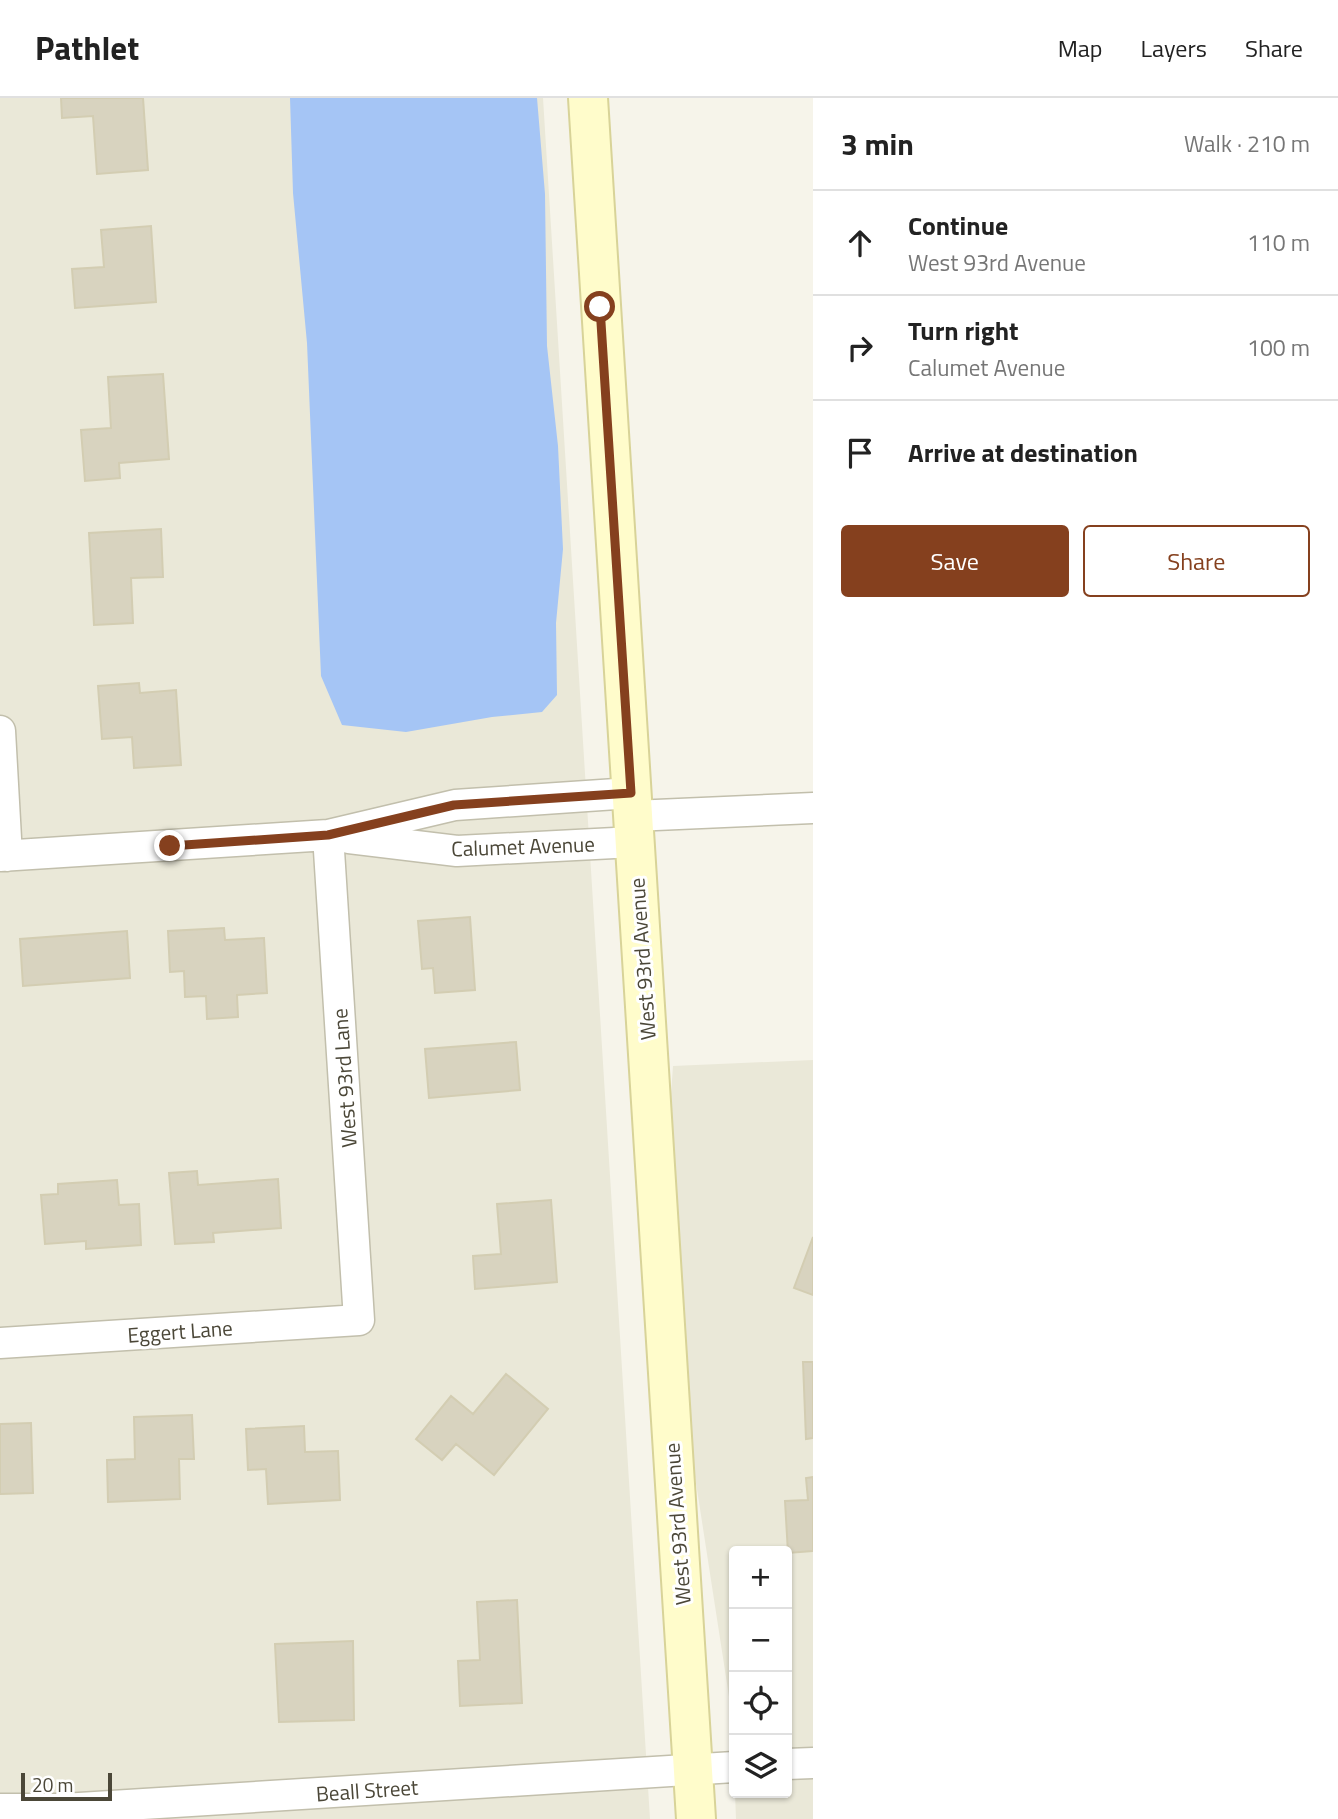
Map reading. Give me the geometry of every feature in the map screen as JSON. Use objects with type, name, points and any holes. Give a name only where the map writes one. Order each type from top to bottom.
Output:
[{"type":"street","name":"West 93rd Avenue","points":[[588,98],[696,1819]]},
{"type":"street","points":[[0,731],[4,856]]},
{"type":"street","name":"Calumet Avenue","points":[[4,856],[328,835],[454,805],[632,817],[813,808]]},
{"type":"street","name":"Calumet Avenue","points":[[328,835],[457,851],[632,817]]},
{"type":"street","name":"West 93rd Lane","points":[[328,835],[359,1320]]},
{"type":"street","name":"Eggert Lane","points":[[0,1343],[359,1320]]},
{"type":"street","points":[[792,1764],[813,1763]]},
{"type":"street","name":"Beall Street","points":[[0,1809],[63,1810],[729,1767]]},
{"type":"shaded area","points":[[0,98],[543,98],[650,1819],[0,1819]]},
{"type":"shaded area","points":[[813,1060],[813,1819],[736,1819],[735,1798],[792,1798],[792,1546],[729,1546],[729,1697],[692,1457],[670,1108],[673,1066]]},
{"type":"water","points":[[290,98],[537,98],[545,194],[547,346],[558,446],[563,549],[556,623],[557,695],[542,712],[492,717],[406,732],[342,725],[321,676],[307,343],[293,193]]},
{"type":"building","points":[[61,98],[143,98],[148,170],[97,174],[93,116],[62,118]]},
{"type":"building","points":[[151,226],[156,302],[75,308],[72,269],[104,267],[101,230]]},
{"type":"building","points":[[163,374],[169,459],[119,463],[120,478],[85,481],[81,430],[111,428],[108,377]]},
{"type":"building","points":[[161,529],[163,577],[131,578],[133,623],[94,625],[89,533]]},
{"type":"building","points":[[139,683],[140,693],[176,690],[181,765],[134,768],[132,737],[102,739],[98,686]]},
{"type":"building","points":[[470,917],[475,990],[435,993],[433,968],[422,969],[418,921]]},
{"type":"building","points":[[224,928],[225,940],[264,938],[267,993],[237,995],[238,1017],[207,1019],[206,996],[185,997],[184,971],[170,972],[168,931]]},
{"type":"building","points":[[127,931],[130,978],[23,986],[20,939]]},
{"type":"building","points":[[516,1042],[520,1090],[429,1098],[425,1049]]},
{"type":"building","points":[[197,1171],[198,1185],[278,1179],[281,1228],[213,1233],[214,1242],[175,1244],[169,1173]]},
{"type":"building","points":[[117,1180],[119,1205],[139,1204],[141,1245],[86,1249],[86,1241],[45,1244],[41,1195],[58,1194],[58,1184]]},
{"type":"building","points":[[551,1200],[557,1282],[475,1289],[473,1256],[501,1254],[497,1204]]},
{"type":"building","points":[[813,1237],[813,1295],[794,1288]]},
{"type":"building","points":[[803,1362],[813,1362],[813,1438],[806,1439]]},
{"type":"building","points":[[506,1374],[548,1409],[494,1475],[456,1444],[442,1460],[416,1439],[451,1396],[473,1414]]},
{"type":"building","points":[[192,1415],[194,1459],[179,1459],[180,1499],[108,1502],[107,1460],[135,1459],[134,1417]]},
{"type":"building","points":[[31,1423],[33,1493],[0,1494],[0,1424]]},
{"type":"building","points":[[304,1426],[305,1452],[338,1451],[340,1500],[268,1504],[266,1469],[248,1470],[246,1429]]},
{"type":"building","points":[[813,1477],[813,1551],[792,1553],[792,1546],[788,1546],[785,1501],[808,1500],[806,1478]]},
{"type":"building","points":[[517,1600],[522,1703],[460,1706],[458,1661],[480,1660],[477,1602]]},
{"type":"building","points":[[353,1641],[354,1720],[279,1722],[275,1644]]},
{"type":"route","points":[[170,846],[328,835],[454,805],[631,793],[600,307]]}]
